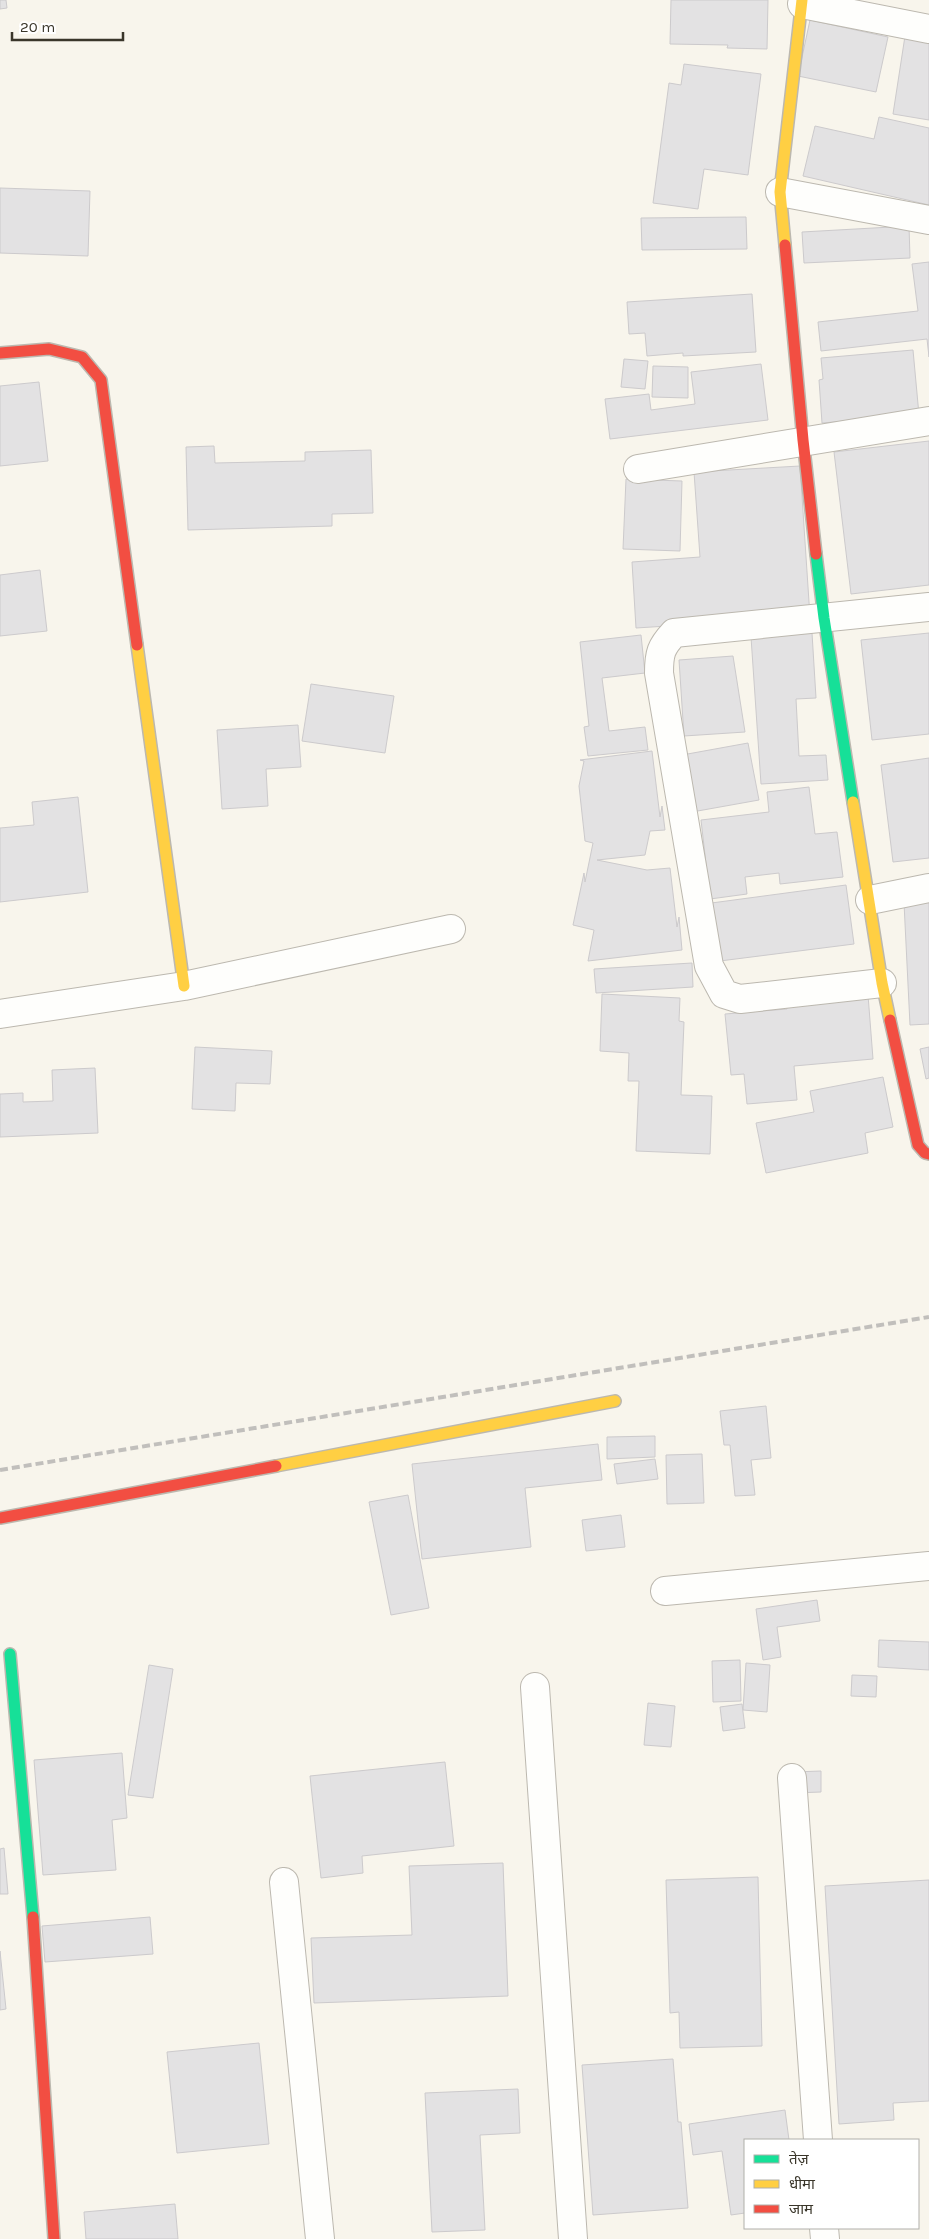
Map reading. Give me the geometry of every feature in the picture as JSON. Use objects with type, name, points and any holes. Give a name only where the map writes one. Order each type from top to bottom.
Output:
[{"type":"street","points":[[929,29],[802,2],[780,192],[803,440],[824,618],[882,983],[918,1144],[925,1153],[929,1154]]},
{"type":"street","points":[[780,192],[929,220]]},
{"type":"street","points":[[0,353],[49,349],[82,356],[101,380],[184,986]]},
{"type":"street","points":[[638,469],[803,440],[929,421]]},
{"type":"street","points":[[882,983],[740,999],[724,994],[709,966],[659,673],[662,646],[674,633],[929,607]]},
{"type":"street","points":[[870,900],[929,888]]},
{"type":"street","points":[[0,1014],[184,986],[451,929]]},
{"type":"street","points":[[0,1518],[616,1401]]},
{"type":"street","points":[[665,1592],[929,1566]]},
{"type":"street","points":[[10,1654],[30,1870],[54,2239]]},
{"type":"street","points":[[535,1687],[573,2239]]},
{"type":"street","points":[[792,1778],[818,2139]]},
{"type":"street","points":[[284,1882],[320,2239]]},
{"type":"building","points":[[0,0],[6,0],[7,8],[0,9]]},
{"type":"building","points":[[671,0],[768,0],[767,49],[727,48],[728,45],[670,44]]},
{"type":"building","points":[[810,20],[888,37],[876,92],[798,76]]},
{"type":"building","points":[[905,36],[929,40],[929,120],[893,114]]},
{"type":"building","points":[[684,64],[761,74],[748,175],[704,169],[698,209],[653,203],[669,83],[681,85]]},
{"type":"building","points":[[879,117],[929,128],[929,205],[803,176],[815,126],[874,139]]},
{"type":"building","points":[[0,188],[90,191],[88,256],[0,253]]},
{"type":"building","points":[[746,217],[747,249],[642,250],[641,218]]},
{"type":"building","points":[[909,226],[910,258],[804,263],[802,232]]},
{"type":"building","points":[[929,262],[929,357],[927,339],[821,351],[818,322],[918,311],[912,264]]},
{"type":"building","points":[[752,294],[756,352],[683,356],[683,353],[647,356],[645,333],[629,334],[627,302]]},
{"type":"building","points":[[913,350],[919,415],[822,423],[819,380],[823,379],[821,358]]},
{"type":"building","points":[[624,359],[648,361],[645,389],[621,387]]},
{"type":"building","points":[[761,364],[768,420],[610,439],[605,399],[649,394],[651,410],[695,404],[691,372]]},
{"type":"building","points":[[653,366],[688,367],[688,398],[652,397]]},
{"type":"building","points":[[39,382],[48,461],[0,466],[0,386]]},
{"type":"building","points":[[929,441],[929,585],[851,594],[834,452]]},
{"type":"building","points":[[214,446],[215,463],[305,461],[305,452],[371,450],[373,513],[332,514],[332,526],[188,530],[186,447]]},
{"type":"building","points":[[800,466],[810,617],[636,628],[632,562],[700,557],[694,472]]},
{"type":"building","points":[[626,479],[682,481],[680,551],[623,549]]},
{"type":"building","points":[[40,570],[47,631],[0,636],[0,575]]},
{"type":"building","points":[[812,633],[816,698],[796,699],[799,756],[826,755],[828,780],[761,784],[751,637]]},
{"type":"building","points":[[929,633],[929,734],[872,740],[861,640]]},
{"type":"building","points":[[641,635],[645,673],[602,678],[609,731],[645,727],[648,750],[588,756],[584,727],[589,726],[580,642]]},
{"type":"building","points":[[733,656],[745,732],[684,736],[679,660]]},
{"type":"building","points":[[311,684],[394,696],[385,753],[302,741]]},
{"type":"building","points":[[298,725],[301,767],[266,769],[268,806],[222,809],[217,730]]},
{"type":"building","points":[[748,743],[759,800],[692,812],[682,755]]},
{"type":"building","points":[[652,751],[660,817],[662,806],[665,830],[650,831],[645,855],[597,860],[647,870],[670,868],[677,927],[679,917],[682,950],[588,961],[594,930],[573,925],[584,873],[585,882],[593,843],[585,841],[579,786],[584,761],[580,760]]},
{"type":"building","points":[[929,758],[929,858],[893,862],[881,765]]},
{"type":"building","points":[[809,787],[815,834],[837,832],[843,877],[780,884],[779,873],[745,877],[747,894],[710,899],[701,820],[769,812],[767,792]]},
{"type":"building","points":[[78,797],[88,892],[0,902],[0,828],[34,825],[32,802]]},
{"type":"building","points":[[846,885],[854,944],[712,962],[704,904]]},
{"type":"building","points":[[929,901],[929,1024],[910,1025],[904,903]]},
{"type":"building","points":[[692,963],[693,987],[596,993],[594,969]]},
{"type":"building","points":[[602,994],[680,998],[679,1021],[684,1022],[681,1095],[712,1096],[710,1154],[636,1151],[639,1081],[628,1081],[629,1053],[600,1051]]},
{"type":"building","points":[[868,995],[873,1059],[794,1066],[797,1100],[747,1104],[744,1074],[731,1075],[725,1014],[787,1009],[787,1003]]},
{"type":"building","points":[[195,1047],[272,1051],[270,1084],[236,1083],[235,1111],[192,1109]]},
{"type":"building","points":[[929,1047],[929,1078],[926,1079],[920,1049]]},
{"type":"building","points":[[95,1068],[98,1133],[0,1137],[0,1094],[23,1093],[23,1102],[53,1101],[52,1070]]},
{"type":"building","points":[[883,1077],[893,1127],[865,1133],[868,1153],[766,1173],[756,1123],[814,1112],[810,1091]]},
{"type":"building","points":[[766,1406],[771,1458],[751,1460],[755,1495],[735,1496],[730,1445],[724,1445],[720,1411]]},
{"type":"building","points":[[655,1436],[655,1457],[607,1459],[607,1437]]},
{"type":"building","points":[[598,1444],[602,1480],[525,1488],[531,1547],[422,1559],[412,1464]]},
{"type":"building","points":[[702,1454],[704,1503],[667,1504],[666,1455]]},
{"type":"building","points":[[655,1459],[658,1479],[617,1484],[614,1464]]},
{"type":"building","points":[[408,1495],[429,1608],[391,1615],[369,1502]]},
{"type":"building","points":[[621,1515],[625,1547],[586,1551],[582,1520]]},
{"type":"building","points":[[817,1600],[820,1621],[777,1627],[781,1657],[763,1660],[756,1609]]},
{"type":"building","points":[[879,1640],[929,1642],[929,1670],[878,1667]]},
{"type":"building","points":[[740,1660],[741,1701],[713,1702],[712,1661]]},
{"type":"building","points":[[746,1663],[770,1665],[767,1712],[743,1710]]},
{"type":"building","points":[[149,1665],[173,1669],[153,1798],[128,1795]]},
{"type":"building","points":[[852,1675],[877,1676],[876,1697],[851,1696]]},
{"type":"building","points":[[648,1703],[675,1706],[671,1747],[644,1745]]},
{"type":"building","points":[[742,1704],[745,1728],[723,1731],[720,1707]]},
{"type":"building","points":[[122,1753],[127,1818],[112,1820],[116,1870],[43,1875],[34,1760]]},
{"type":"building","points":[[445,1762],[454,1846],[362,1856],[363,1873],[321,1878],[310,1776]]},
{"type":"building","points":[[821,1771],[821,1792],[794,1793],[794,1772]]},
{"type":"building","points":[[4,1848],[8,1894],[0,1894],[0,1849]]},
{"type":"building","points":[[503,1863],[508,1996],[314,2003],[311,1938],[412,1935],[409,1866]]},
{"type":"building","points":[[758,1877],[762,2046],[680,2048],[679,2012],[670,2013],[666,1880]]},
{"type":"building","points":[[929,1880],[929,2101],[893,2103],[894,2120],[839,2124],[825,1886]]},
{"type":"building","points":[[150,1917],[153,1954],[45,1962],[42,1926]]},
{"type":"building","points":[[0,1951],[6,2009],[0,2010]]},
{"type":"building","points":[[259,2043],[269,2144],[177,2153],[167,2052]]},
{"type":"building","points":[[673,2059],[678,2122],[681,2122],[688,2208],[593,2215],[582,2065]]},
{"type":"building","points":[[518,2089],[520,2133],[480,2135],[485,2230],[432,2232],[425,2093]]},
{"type":"building","points":[[785,2110],[789,2139],[744,2139],[744,2213],[731,2215],[722,2151],[693,2155],[689,2124]]},
{"type":"building","points":[[175,2204],[178,2239],[86,2239],[84,2212]]},
{"type":"railway","points":[[0,1470],[929,1317]]},
{"type":"traffic: fast","points":[[816,554],[824,618],[853,802]]},
{"type":"traffic: fast","points":[[10,1654],[33,1917]]},
{"type":"traffic: slow","points":[[785,245],[780,192],[802,0]]},
{"type":"traffic: slow","points":[[137,645],[184,986]]},
{"type":"traffic: slow","points":[[853,802],[882,983],[890,1020]]},
{"type":"traffic: slow","points":[[276,1466],[615,1401]]},
{"type":"traffic: jam","points":[[785,245],[803,440],[816,554]]},
{"type":"traffic: jam","points":[[0,353],[49,349],[82,357],[101,380],[137,645]]},
{"type":"traffic: jam","points":[[890,1020],[918,1145],[925,1153],[929,1154]]},
{"type":"traffic: jam","points":[[0,1518],[276,1466]]},
{"type":"traffic: jam","points":[[33,1917],[54,2239]]}]
